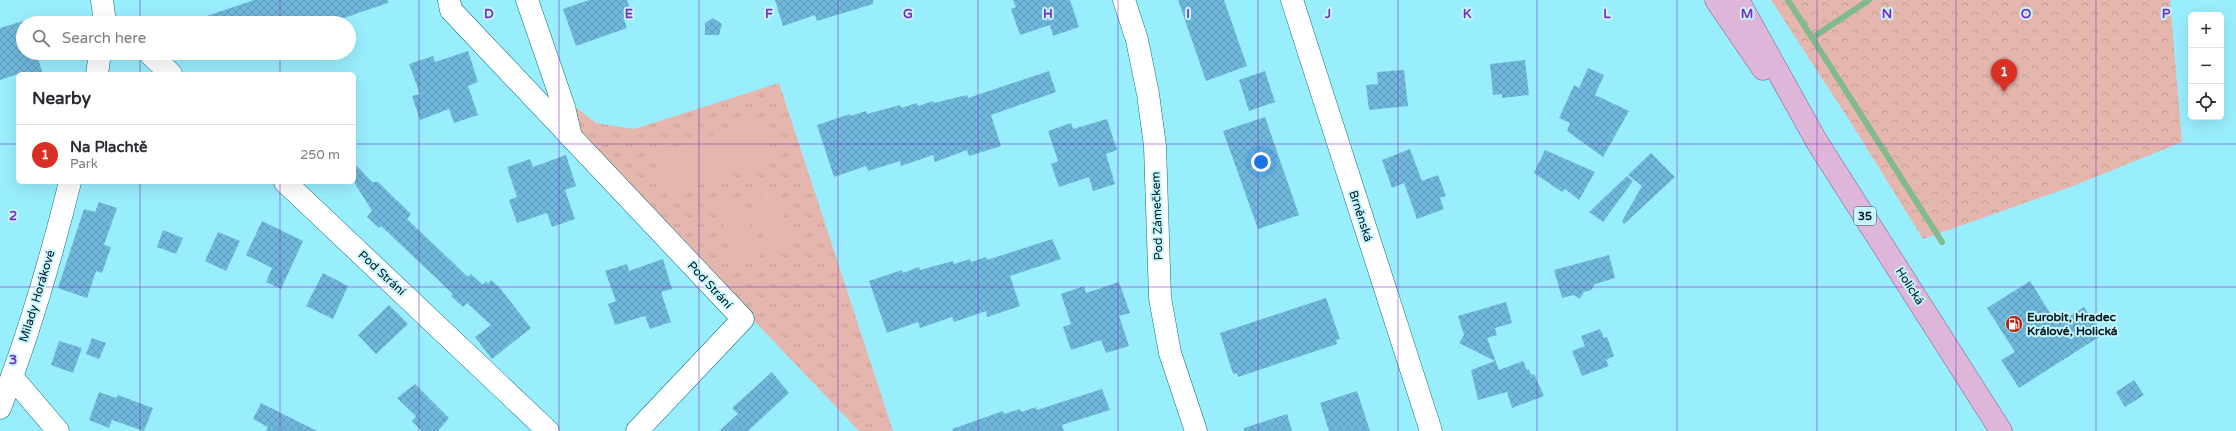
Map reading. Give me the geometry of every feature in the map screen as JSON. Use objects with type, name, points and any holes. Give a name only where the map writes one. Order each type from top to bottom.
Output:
[{"type":"main road","name":"Holická","points":[[1716,0],[1776,88],[1817,142]]},
{"type":"main road","name":"Holická","points":[[1738,0],[1817,142],[2001,431]]},
{"type":"street","name":"Pod Strání","points":[[449,0],[450,10],[743,319],[637,431]]},
{"type":"street","points":[[527,0],[564,107],[571,138]]},
{"type":"street","name":"Pod Zámečkem","points":[[1124,0],[1137,40],[1148,94],[1155,146],[1160,298],[1170,353],[1196,431]]},
{"type":"street","name":"Brněnská","points":[[1292,0],[1431,431]]},
{"type":"street","points":[[97,72],[99,60]]},
{"type":"street","points":[[156,60],[169,72]]},
{"type":"street","name":"Milady Horákové","points":[[0,408],[12,377],[59,226],[70,184]]},
{"type":"street","name":"Pod Strání","points":[[287,184],[548,431]]},
{"type":"street","points":[[12,377],[58,431]]},
{"type":"green space","points":[[1771,0],[2170,0],[2182,142],[2073,186],[1923,239],[1853,126]]},
{"type":"green space","points":[[779,83],[893,431],[859,431],[584,142],[573,105],[596,123],[634,129]]},
{"type":"green space","points":[[760,119],[774,160],[667,196],[653,155]]},
{"type":"green space","points":[[776,190],[791,246],[767,253],[752,197]]},
{"type":"green space","points":[[741,198],[759,256],[734,263],[717,206]]},
{"type":"building","points":[[254,0],[388,0],[388,3],[350,16],[207,16]]},
{"type":"building","points":[[589,0],[627,0],[633,18],[624,20],[627,28],[576,46],[563,9]]},
{"type":"building","points":[[775,0],[873,0],[873,4],[817,21],[815,15],[783,26]]},
{"type":"building","points":[[1013,0],[1070,0],[1079,27],[1053,36],[1050,25],[1020,35],[1011,9],[1016,7]]},
{"type":"building","points":[[1178,0],[1224,0],[1247,66],[1206,81]]},
{"type":"building","points":[[713,18],[722,24],[719,35],[705,35],[705,23]]},
{"type":"building","points":[[16,23],[16,60],[38,60],[42,72],[16,72],[16,75],[0,80],[0,28]]},
{"type":"building","points":[[468,51],[478,82],[468,86],[478,115],[454,123],[449,109],[420,120],[412,96],[420,94],[409,64],[433,56],[435,62]]},
{"type":"building","points":[[1525,60],[1529,95],[1502,98],[1502,94],[1493,95],[1490,64]]},
{"type":"building","points":[[1588,68],[1604,75],[1595,95],[1629,111],[1603,157],[1567,131],[1570,123],[1559,118],[1574,85],[1579,88]]},
{"type":"building","points":[[1404,70],[1408,106],[1369,110],[1366,85],[1378,84],[1377,72]]},
{"type":"building","points":[[1049,71],[1056,92],[991,115],[1001,146],[969,156],[967,150],[935,162],[933,155],[901,166],[900,161],[868,171],[866,166],[834,177],[817,125],[850,114],[850,116],[866,111],[867,114],[900,105],[901,108],[917,103],[918,106],[933,101],[934,103],[967,95],[968,98]]},
{"type":"building","points":[[1265,71],[1275,102],[1249,111],[1239,80]]},
{"type":"building","points":[[1265,117],[1299,215],[1258,229],[1223,131]]},
{"type":"building","points":[[1107,119],[1117,150],[1106,154],[1115,184],[1093,191],[1089,177],[1059,187],[1051,164],[1058,161],[1048,131],[1071,123],[1073,129]]},
{"type":"building","points":[[1410,149],[1422,181],[1438,175],[1446,196],[1440,198],[1444,209],[1417,219],[1404,183],[1392,188],[1382,160]]},
{"type":"building","points":[[1545,150],[1595,172],[1579,200],[1565,189],[1562,192],[1534,173]]},
{"type":"building","points":[[1651,153],[1675,177],[1624,224],[1622,221],[1642,186],[1628,175]]},
{"type":"building","points":[[566,155],[576,186],[565,190],[575,219],[552,227],[547,213],[517,223],[509,200],[517,197],[507,167],[530,159],[533,167]]},
{"type":"building","points":[[356,165],[372,182],[378,182],[411,214],[407,219],[468,277],[471,274],[483,285],[486,281],[488,284],[491,280],[500,288],[531,328],[492,359],[475,337],[491,325],[467,303],[463,307],[451,296],[453,294],[381,226],[379,228],[367,217],[372,211],[355,184]]},
{"type":"building","points":[[1627,176],[1633,181],[1603,222],[1589,212]]},
{"type":"building","points":[[99,202],[117,208],[104,245],[111,247],[102,273],[96,271],[87,298],[58,288],[84,209],[95,212]]},
{"type":"building","points":[[262,221],[303,241],[281,289],[266,282],[272,268],[246,255]]},
{"type":"building","points":[[163,230],[183,238],[176,254],[157,247]]},
{"type":"building","points":[[218,232],[240,241],[226,271],[205,261]]},
{"type":"building","points":[[1052,239],[1061,259],[1010,276],[1020,306],[987,317],[986,311],[954,322],[952,317],[920,328],[918,322],[887,333],[869,281],[902,270],[903,273],[919,267],[920,270],[953,261],[954,264],[970,259],[971,262],[986,257],[987,260]]},
{"type":"building","points":[[1609,255],[1615,278],[1595,284],[1591,290],[1584,292],[1580,299],[1574,295],[1562,298],[1554,270]]},
{"type":"building","points":[[663,259],[672,289],[661,292],[671,322],[650,329],[645,316],[615,325],[608,304],[616,301],[605,271],[627,264],[629,271]]},
{"type":"building","points":[[323,273],[348,286],[333,319],[306,306]]},
{"type":"building","points":[[2030,281],[2057,324],[2084,307],[2102,335],[2019,388],[2001,360],[2015,352],[1987,308]]},
{"type":"building","points":[[1119,282],[1130,313],[1119,316],[1129,346],[1106,353],[1101,340],[1071,350],[1063,327],[1071,324],[1061,294],[1084,286],[1086,293]]},
{"type":"building","points":[[1326,298],[1340,339],[1336,340],[1337,344],[1238,377],[1237,373],[1233,374],[1220,333]]},
{"type":"building","points":[[1506,302],[1512,323],[1495,328],[1497,335],[1487,338],[1499,370],[1523,361],[1527,370],[1529,369],[1531,375],[1534,374],[1544,396],[1512,408],[1507,392],[1478,400],[1471,370],[1495,361],[1459,343],[1464,335],[1458,316]]},
{"type":"building","points":[[389,305],[408,324],[376,354],[358,335]]},
{"type":"building","points":[[1600,329],[1604,338],[1607,337],[1614,356],[1606,360],[1609,366],[1582,376],[1572,351],[1585,346],[1581,336]]},
{"type":"building","points":[[92,338],[106,343],[99,359],[86,354]]},
{"type":"building","points":[[59,341],[82,348],[73,373],[51,365]]},
{"type":"building","points":[[772,372],[789,393],[748,431],[719,431],[738,414],[732,408]]},
{"type":"building","points":[[2134,380],[2144,395],[2125,407],[2116,392]]},
{"type":"building","points":[[415,384],[449,418],[438,431],[422,431],[412,421],[416,416],[397,398]]},
{"type":"building","points":[[1102,389],[1110,410],[1062,425],[1064,431],[953,431],[952,429],[1003,411],[1004,414],[1020,409],[1021,412],[1036,407],[1037,410]]},
{"type":"building","points":[[1357,391],[1370,431],[1329,431],[1320,403]]},
{"type":"building","points":[[99,392],[116,398],[118,395],[153,408],[144,431],[112,420],[109,428],[89,420]]},
{"type":"building","points":[[261,403],[317,431],[266,431],[268,427],[253,419]]},
{"type":"building","points":[[1287,414],[1292,431],[1244,431],[1244,428]]},
{"type":"waterway","points":[[1788,0],[1942,242]]},
{"type":"waterway","points":[[1812,38],[1869,0]]},
{"type":"place","name":"Na Plachtě","points":[[2004,92]]},
{"type":"place","name":"Eurobit, Hradec Králové, Holická","points":[[2014,324]]}]
